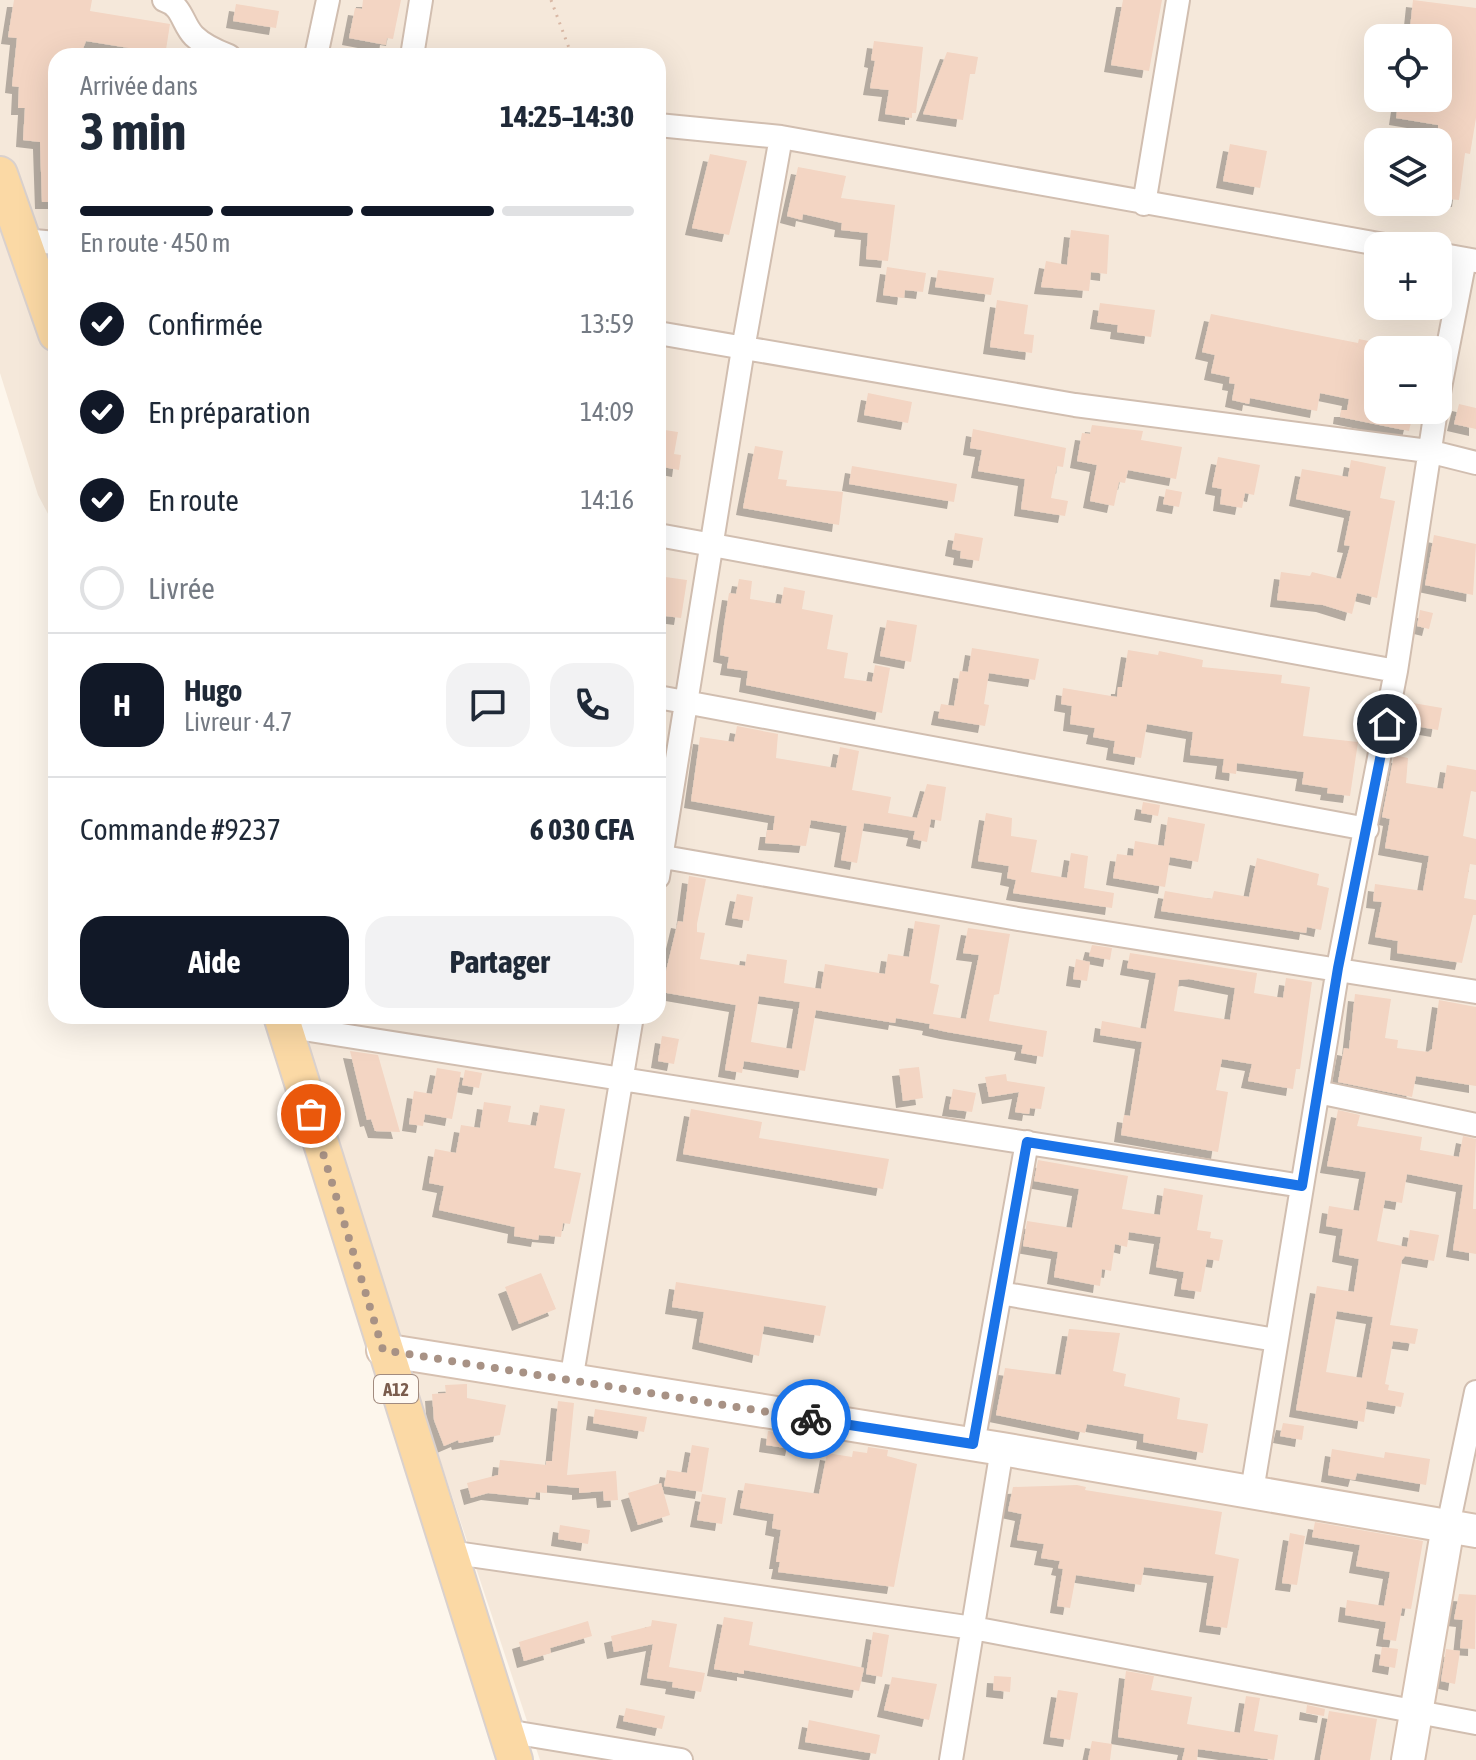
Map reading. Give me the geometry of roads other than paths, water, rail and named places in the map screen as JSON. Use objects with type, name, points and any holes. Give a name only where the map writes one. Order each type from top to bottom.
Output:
[{"type":"main road","points":[[0,174],[39,241],[48,290]]},
{"type":"main road","name":"A12","points":[[283,1024],[510,1746]]},
{"type":"street","points":[[164,0],[177,7],[191,34],[210,48]]},
{"type":"street","points":[[318,48],[328,0]]},
{"type":"street","points":[[413,48],[421,0]]},
{"type":"street","points":[[1144,204],[1178,0]]},
{"type":"street","points":[[666,126],[781,137],[1364,242]]},
{"type":"street","points":[[666,825],[689,701],[743,349],[781,137]]},
{"type":"street","points":[[1452,338],[1470,260]]},
{"type":"street","points":[[666,335],[1075,405],[1428,451],[1476,463]]},
{"type":"street","points":[[1252,1491],[1338,968],[1396,671],[1433,424]]},
{"type":"street","points":[[666,536],[1396,671]]},
{"type":"street","points":[[666,698],[1367,829]]},
{"type":"street","points":[[666,864],[1476,992]]},
{"type":"street","points":[[300,1024],[1302,1186]]},
{"type":"street","points":[[571,1381],[630,1024]]},
{"type":"street","points":[[1318,1092],[1476,1125]]},
{"type":"street","points":[[951,1760],[973,1628],[1000,1293],[1027,1142]]},
{"type":"street","points":[[1000,1293],[1276,1340]]},
{"type":"street","points":[[383,1350],[987,1446],[1462,1529]]},
{"type":"street","points":[[1408,1760],[1416,1713],[1462,1529],[1476,1392]]},
{"type":"street","points":[[449,1552],[973,1628],[1476,1723]]},
{"type":"street","points":[[510,1746],[681,1760]]}]
